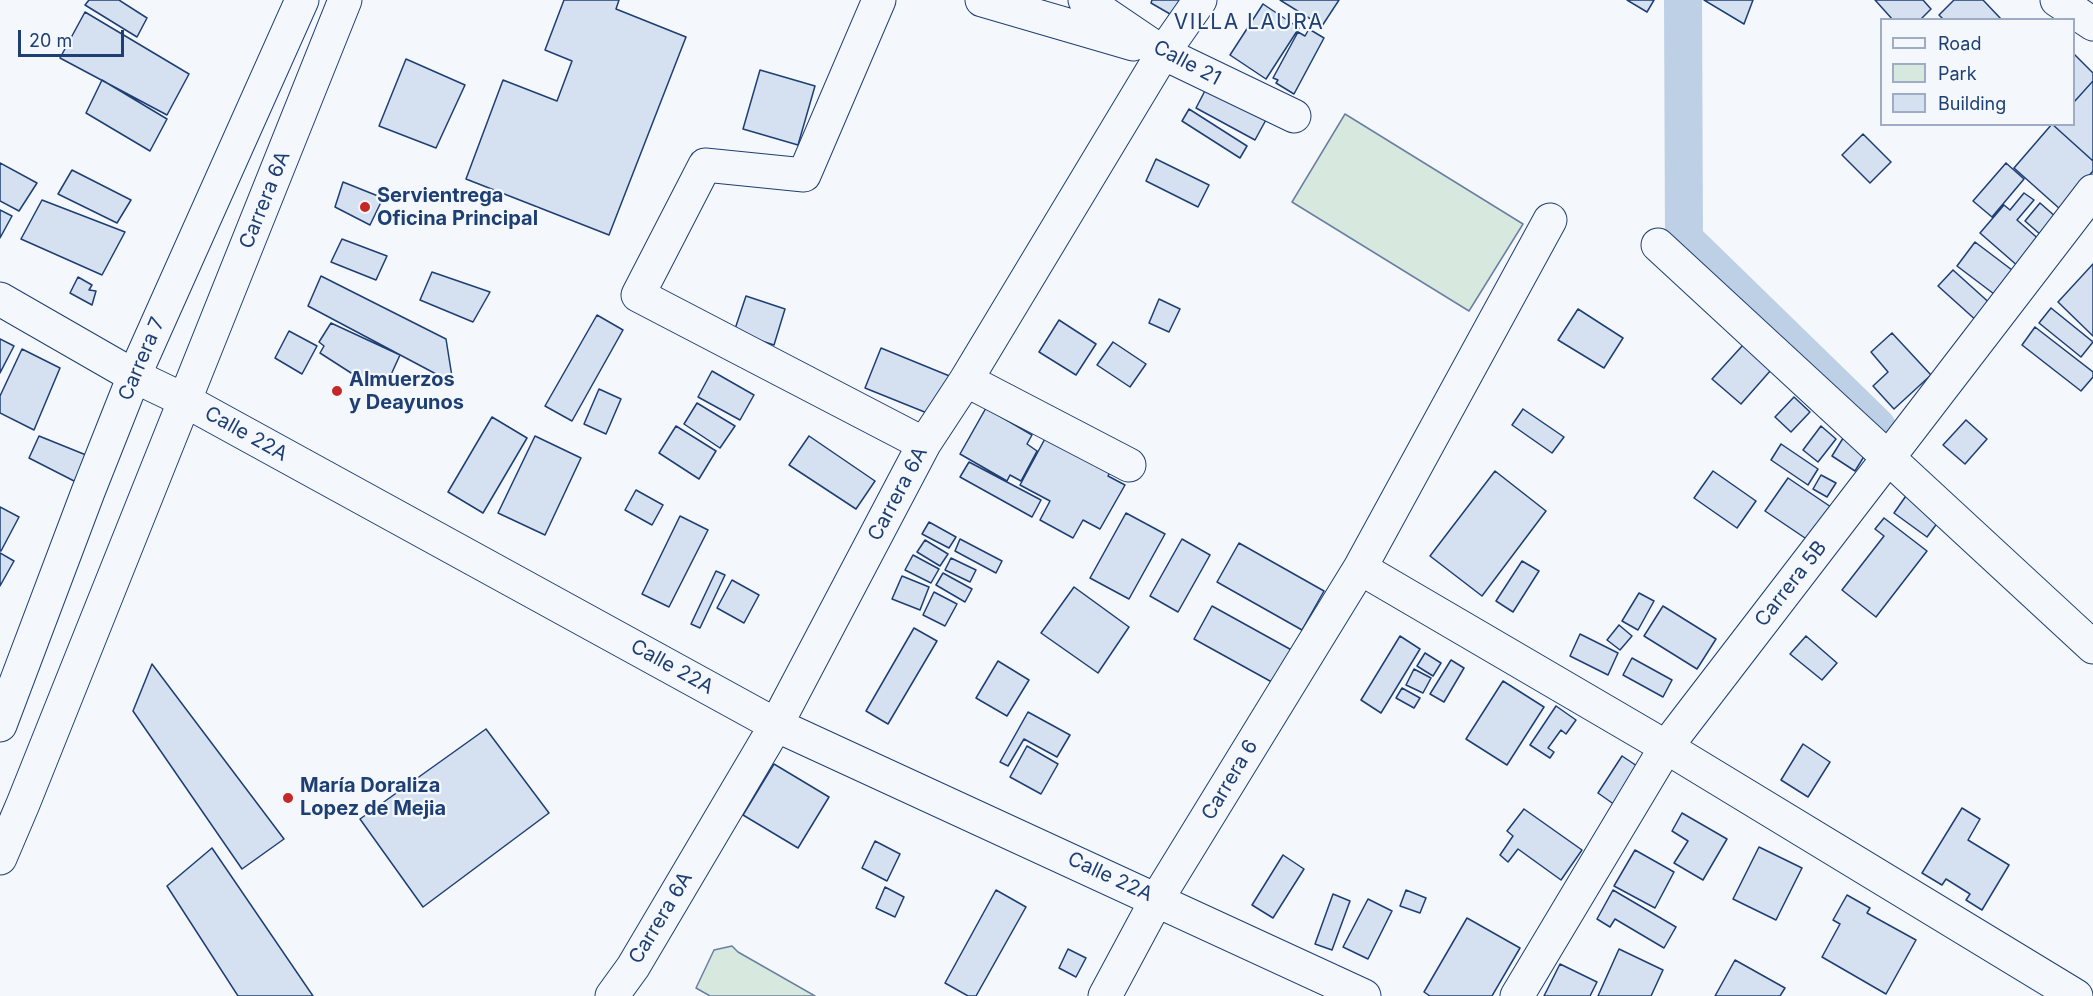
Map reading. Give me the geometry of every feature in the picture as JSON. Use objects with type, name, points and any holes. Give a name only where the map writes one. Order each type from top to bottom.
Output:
[{"type":"street","name":"Carrera 7","points":[[0,725],[134,376],[302,0]]},
{"type":"street","name":"Carrera 6A","points":[[184,400],[345,0]]},
{"type":"street","points":[[879,0],[804,175],[705,165],[638,295],[924,444]]},
{"type":"street","points":[[982,0],[1163,53]]},
{"type":"street","name":"Calle 21","points":[[1085,0],[1163,53],[1294,116]]},
{"type":"street","name":"Carrera 6A","points":[[612,996],[633,967],[776,725],[924,444],[966,380],[1163,53],[1200,0]]},
{"type":"street","points":[[2056,0],[2093,24]]},
{"type":"street","name":"Carrera 5B","points":[[1517,996],[1666,747],[2093,191]]},
{"type":"street","name":"Carrera 6","points":[[1105,996],[1157,899],[1360,568],[1550,220]]},
{"type":"street","points":[[1658,245],[2093,647]]},
{"type":"street","name":"Calle 22A","points":[[0,299],[134,376],[184,400],[776,725],[1364,996]]},
{"type":"street","points":[[966,380],[1129,465]]},
{"type":"street","points":[[0,858],[184,400]]},
{"type":"street","points":[[1360,568],[1666,747],[2076,996]]},
{"type":"green space","points":[[1345,114],[1523,224],[1469,311],[1292,202]]},
{"type":"green space","points":[[732,946],[738,952],[815,996],[710,996],[696,988],[714,950]]},
{"type":"building","points":[[89,0],[119,0],[147,18],[137,37],[85,5]]},
{"type":"building","points":[[564,0],[619,0],[616,9],[686,37],[609,235],[466,179],[503,80],[557,101],[572,61],[545,50]]},
{"type":"building","points":[[1152,0],[1204,0],[1189,25],[1151,3]]},
{"type":"building","points":[[1280,0],[1339,0],[1322,26]]},
{"type":"building","points":[[1627,0],[1654,0],[1647,12]]},
{"type":"building","points":[[1704,0],[1753,0],[1744,24]]},
{"type":"building","points":[[1875,0],[1923,0],[1931,9],[1922,18],[1891,18]]},
{"type":"building","points":[[1954,0],[1983,0],[2000,18],[1942,18],[1939,15]]},
{"type":"building","points":[[1263,4],[1299,28],[1266,79],[1230,55]]},
{"type":"building","points":[[85,12],[189,74],[167,115],[60,58]]},
{"type":"building","points":[[1309,29],[1324,38],[1294,94],[1276,83],[1278,80],[1273,78],[1298,32],[1305,36]]},
{"type":"building","points":[[2075,55],[2093,73],[2093,81],[2075,101]]},
{"type":"building","points":[[406,59],[465,85],[436,148],[379,126]]},
{"type":"building","points":[[760,70],[815,86],[798,145],[743,129]]},
{"type":"building","points":[[102,80],[167,119],[150,151],[86,113]]},
{"type":"building","points":[[2093,81],[2093,161],[2054,126],[2075,126],[2075,101]]},
{"type":"building","points":[[1208,85],[1267,118],[1255,140],[1196,108]]},
{"type":"building","points":[[1189,109],[1247,146],[1240,158],[1182,121]]},
{"type":"building","points":[[2050,126],[2054,126],[2093,161],[2093,171],[2060,209],[2014,168]]},
{"type":"building","points":[[1863,134],[1891,162],[1870,183],[1842,155]]},
{"type":"building","points":[[1156,159],[1209,185],[1198,207],[1146,181]]},
{"type":"building","points":[[0,163],[37,183],[19,211],[0,201]]},
{"type":"building","points":[[2006,163],[2024,179],[1992,217],[1973,201]]},
{"type":"building","points":[[72,170],[131,200],[117,223],[58,194]]},
{"type":"building","points":[[343,182],[383,198],[370,225],[335,207]]},
{"type":"building","points":[[2024,193],[2034,200],[2017,220],[2042,242],[2019,267],[1980,233],[2004,205],[2010,210]]},
{"type":"building","points":[[42,200],[125,232],[102,275],[21,239]]},
{"type":"building","points":[[2040,203],[2056,217],[2041,235],[2025,221]]},
{"type":"building","points":[[0,210],[12,216],[0,238]]},
{"type":"building","points":[[342,239],[387,256],[376,280],[331,262]]},
{"type":"building","points":[[1975,242],[2016,273],[1998,297],[1957,266]]},
{"type":"building","points":[[2093,264],[2093,336],[2058,302]]},
{"type":"building","points":[[1953,270],[1993,306],[1978,322],[1938,286]]},
{"type":"building","points":[[432,272],[490,292],[473,322],[420,300]]},
{"type":"building","points":[[321,276],[446,339],[453,383],[308,306]]},
{"type":"building","points":[[78,277],[92,285],[89,290],[96,291],[92,305],[70,293]]},
{"type":"building","points":[[746,296],[785,309],[774,345],[734,332]]},
{"type":"building","points":[[1159,299],[1180,309],[1169,332],[1149,323]]},
{"type":"building","points":[[2051,308],[2093,342],[2081,357],[2039,323]]},
{"type":"building","points":[[1578,309],[1623,338],[1604,368],[1558,340]]},
{"type":"building","points":[[597,315],[623,330],[572,421],[545,406]]},
{"type":"building","points":[[1059,320],[1096,344],[1076,375],[1039,352]]},
{"type":"building","points":[[331,323],[400,355],[389,379],[372,374],[362,380],[320,353],[324,346],[319,342]]},
{"type":"building","points":[[2035,327],[2093,372],[2093,377],[2081,391],[2022,345]]},
{"type":"building","points":[[289,331],[317,346],[302,374],[275,358]]},
{"type":"building","points":[[1892,333],[1931,375],[1894,409],[1873,386],[1888,372],[1871,352]]},
{"type":"building","points":[[0,339],[14,346],[0,373]]},
{"type":"building","points":[[1113,342],[1146,364],[1130,387],[1097,365]]},
{"type":"building","points":[[1743,345],[1771,370],[1741,404],[1712,379]]},
{"type":"building","points":[[881,348],[952,377],[937,417],[865,388]]},
{"type":"building","points":[[22,349],[60,368],[34,430],[0,413],[0,396]]},
{"type":"building","points":[[712,371],[754,395],[740,420],[698,397]]},
{"type":"building","points":[[599,389],[621,399],[606,434],[584,424]]},
{"type":"building","points":[[1794,397],[1810,412],[1791,432],[1775,417]]},
{"type":"building","points":[[697,403],[735,426],[720,448],[684,424]]},
{"type":"building","points":[[986,408],[1032,435],[1027,444],[1037,451],[1021,481],[1010,475],[1007,481],[960,454]]},
{"type":"building","points":[[1523,409],[1564,437],[1552,453],[1512,425]]},
{"type":"building","points":[[492,417],[527,438],[483,513],[448,492]]},
{"type":"building","points":[[1966,420],[1987,439],[1965,464],[1943,445]]},
{"type":"building","points":[[676,426],[716,451],[699,479],[659,453]]},
{"type":"building","points":[[1821,426],[1836,439],[1818,462],[1803,450]]},
{"type":"building","points":[[1047,435],[1111,470],[1108,476],[1125,485],[1100,529],[1083,520],[1073,538],[1040,520],[1050,501],[1020,485]]},
{"type":"building","points":[[1845,435],[1868,450],[1855,471],[1832,456]]},
{"type":"building","points":[[39,436],[91,457],[78,483],[29,458]]},
{"type":"building","points":[[535,436],[581,458],[545,535],[498,513]]},
{"type":"building","points":[[809,436],[875,481],[856,509],[789,465]]},
{"type":"building","points":[[1781,444],[1818,469],[1808,485],[1771,460]]},
{"type":"building","points":[[969,462],[1041,500],[1032,517],[960,477]]},
{"type":"building","points":[[1495,471],[1546,511],[1482,596],[1430,556]]},
{"type":"building","points":[[1713,471],[1756,501],[1737,528],[1694,498]]},
{"type":"building","points":[[1821,475],[1836,483],[1827,497],[1813,489]]},
{"type":"building","points":[[1788,478],[1831,507],[1808,540],[1765,511]]},
{"type":"building","points":[[636,490],[663,505],[652,525],[625,510]]},
{"type":"building","points":[[1908,493],[1941,518],[1927,537],[1894,513]]},
{"type":"building","points":[[0,507],[19,517],[1,551],[0,551]]},
{"type":"building","points":[[1126,513],[1165,534],[1129,599],[1090,578]]},
{"type":"building","points":[[680,516],[708,530],[669,607],[642,594]]},
{"type":"building","points":[[1884,518],[1927,551],[1876,617],[1842,590],[1884,536],[1875,529]]},
{"type":"building","points":[[929,522],[956,537],[949,548],[922,534]]},
{"type":"building","points":[[960,539],[1002,561],[996,573],[955,551]]},
{"type":"building","points":[[1182,539],[1210,555],[1178,612],[1150,596]]},
{"type":"building","points":[[925,540],[948,554],[940,566],[917,552]]},
{"type":"building","points":[[1239,543],[1324,591],[1302,630],[1217,582]]},
{"type":"building","points":[[0,553],[14,561],[0,586]]},
{"type":"building","points":[[913,555],[939,569],[931,583],[905,570]]},
{"type":"building","points":[[951,558],[976,570],[970,582],[945,570]]},
{"type":"building","points":[[1522,561],[1539,571],[1513,612],[1496,601]]},
{"type":"building","points":[[716,571],[725,575],[700,628],[691,624]]},
{"type":"building","points":[[943,573],[972,589],[965,602],[936,585]]},
{"type":"building","points":[[902,576],[929,587],[920,610],[892,599]]},
{"type":"building","points":[[732,580],[759,595],[744,623],[717,608]]},
{"type":"building","points":[[1074,587],[1129,627],[1098,673],[1041,633]]},
{"type":"building","points":[[934,592],[957,604],[945,626],[923,615]]},
{"type":"building","points":[[1639,593],[1654,601],[1638,630],[1622,621]]},
{"type":"building","points":[[1212,606],[1297,653],[1279,686],[1194,639]]},
{"type":"building","points":[[1663,606],[1716,639],[1697,669],[1644,636]]},
{"type":"building","points":[[1619,625],[1632,636],[1620,650],[1607,640]]},
{"type":"building","points":[[914,628],[937,641],[888,724],[866,711]]},
{"type":"building","points":[[1580,634],[1618,653],[1608,675],[1570,656]]},
{"type":"building","points":[[1400,636],[1420,649],[1381,713],[1361,700]]},
{"type":"building","points":[[1806,636],[1837,663],[1822,680],[1790,654]]},
{"type":"building","points":[[1425,653],[1441,663],[1433,676],[1417,666]]},
{"type":"building","points":[[1632,658],[1672,680],[1663,697],[1623,675]]},
{"type":"building","points":[[1451,660],[1464,668],[1444,702],[1430,694]]},
{"type":"building","points":[[998,661],[1029,680],[1007,716],[976,698]]},
{"type":"building","points":[[152,664],[284,839],[242,869],[133,711]]},
{"type":"building","points":[[1414,669],[1431,678],[1423,693],[1406,685]]},
{"type":"building","points":[[1503,681],[1544,707],[1507,765],[1466,739]]},
{"type":"building","points":[[1402,688],[1420,698],[1414,708],[1396,698]]},
{"type":"building","points":[[1556,706],[1576,720],[1566,734],[1561,730],[1548,748],[1554,752],[1550,758],[1530,745]]},
{"type":"building","points":[[1028,712],[1070,735],[1057,757],[1024,739],[1008,766],[1000,762]]},
{"type":"building","points":[[486,729],[549,813],[423,907],[360,819]]},
{"type":"building","points":[[1803,744],[1830,762],[1808,797],[1781,780]]},
{"type":"building","points":[[1027,746],[1058,764],[1041,794],[1010,777]]},
{"type":"building","points":[[1622,756],[1640,768],[1615,805],[1598,793]]},
{"type":"building","points":[[774,764],[829,797],[798,848],[743,815]]},
{"type":"building","points":[[1962,808],[1980,819],[1968,840],[2009,865],[1982,910],[1966,900],[1970,894],[1946,879],[1942,885],[1922,873]]},
{"type":"building","points":[[1524,809],[1582,850],[1561,880],[1518,849],[1508,862],[1500,855],[1513,836],[1507,831]]},
{"type":"building","points":[[1682,813],[1727,839],[1703,880],[1674,863],[1688,841],[1672,831]]},
{"type":"building","points":[[875,841],[900,854],[887,881],[862,868]]},
{"type":"building","points":[[1759,847],[1802,868],[1776,920],[1733,899]]},
{"type":"building","points":[[212,848],[313,996],[238,996],[167,886]]},
{"type":"building","points":[[1635,850],[1674,872],[1655,908],[1614,886]]},
{"type":"building","points":[[1283,855],[1304,869],[1273,918],[1252,905]]},
{"type":"building","points":[[885,887],[904,897],[895,917],[876,908]]},
{"type":"building","points":[[996,890],[1026,907],[976,996],[968,996],[945,983]]},
{"type":"building","points":[[1406,890],[1426,898],[1420,913],[1400,906]]},
{"type":"building","points":[[1613,890],[1676,927],[1664,948],[1615,919],[1610,927],[1597,919]]},
{"type":"building","points":[[1333,894],[1350,901],[1332,950],[1315,944]]},
{"type":"building","points":[[1847,895],[1870,908],[1867,913],[1916,940],[1886,994],[1822,957],[1840,924],[1833,920]]},
{"type":"building","points":[[1368,899],[1392,911],[1368,959],[1343,947]]},
{"type":"building","points":[[1467,918],[1520,948],[1492,996],[1430,996],[1424,992]]},
{"type":"building","points":[[1068,949],[1086,958],[1076,977],[1059,968]]},
{"type":"building","points":[[1619,949],[1663,970],[1651,996],[1598,996]]},
{"type":"building","points":[[1735,960],[1785,988],[1780,996],[1715,996]]},
{"type":"building","points":[[1560,964],[1597,982],[1590,996],[1544,996]]},
{"type":"waterway","points":[[1683,0],[1684,239],[1877,427]]},
{"type":"place","name":"Servientrega Oficina Principal","points":[[365,207]]},
{"type":"place","name":"Almuerzos y Deayunos","points":[[337,391]]},
{"type":"place","name":"María Doraliza Lopez de Mejia","points":[[288,798]]},
{"type":"district","name":"VILLA LAURA","points":[[1249,23]]}]
